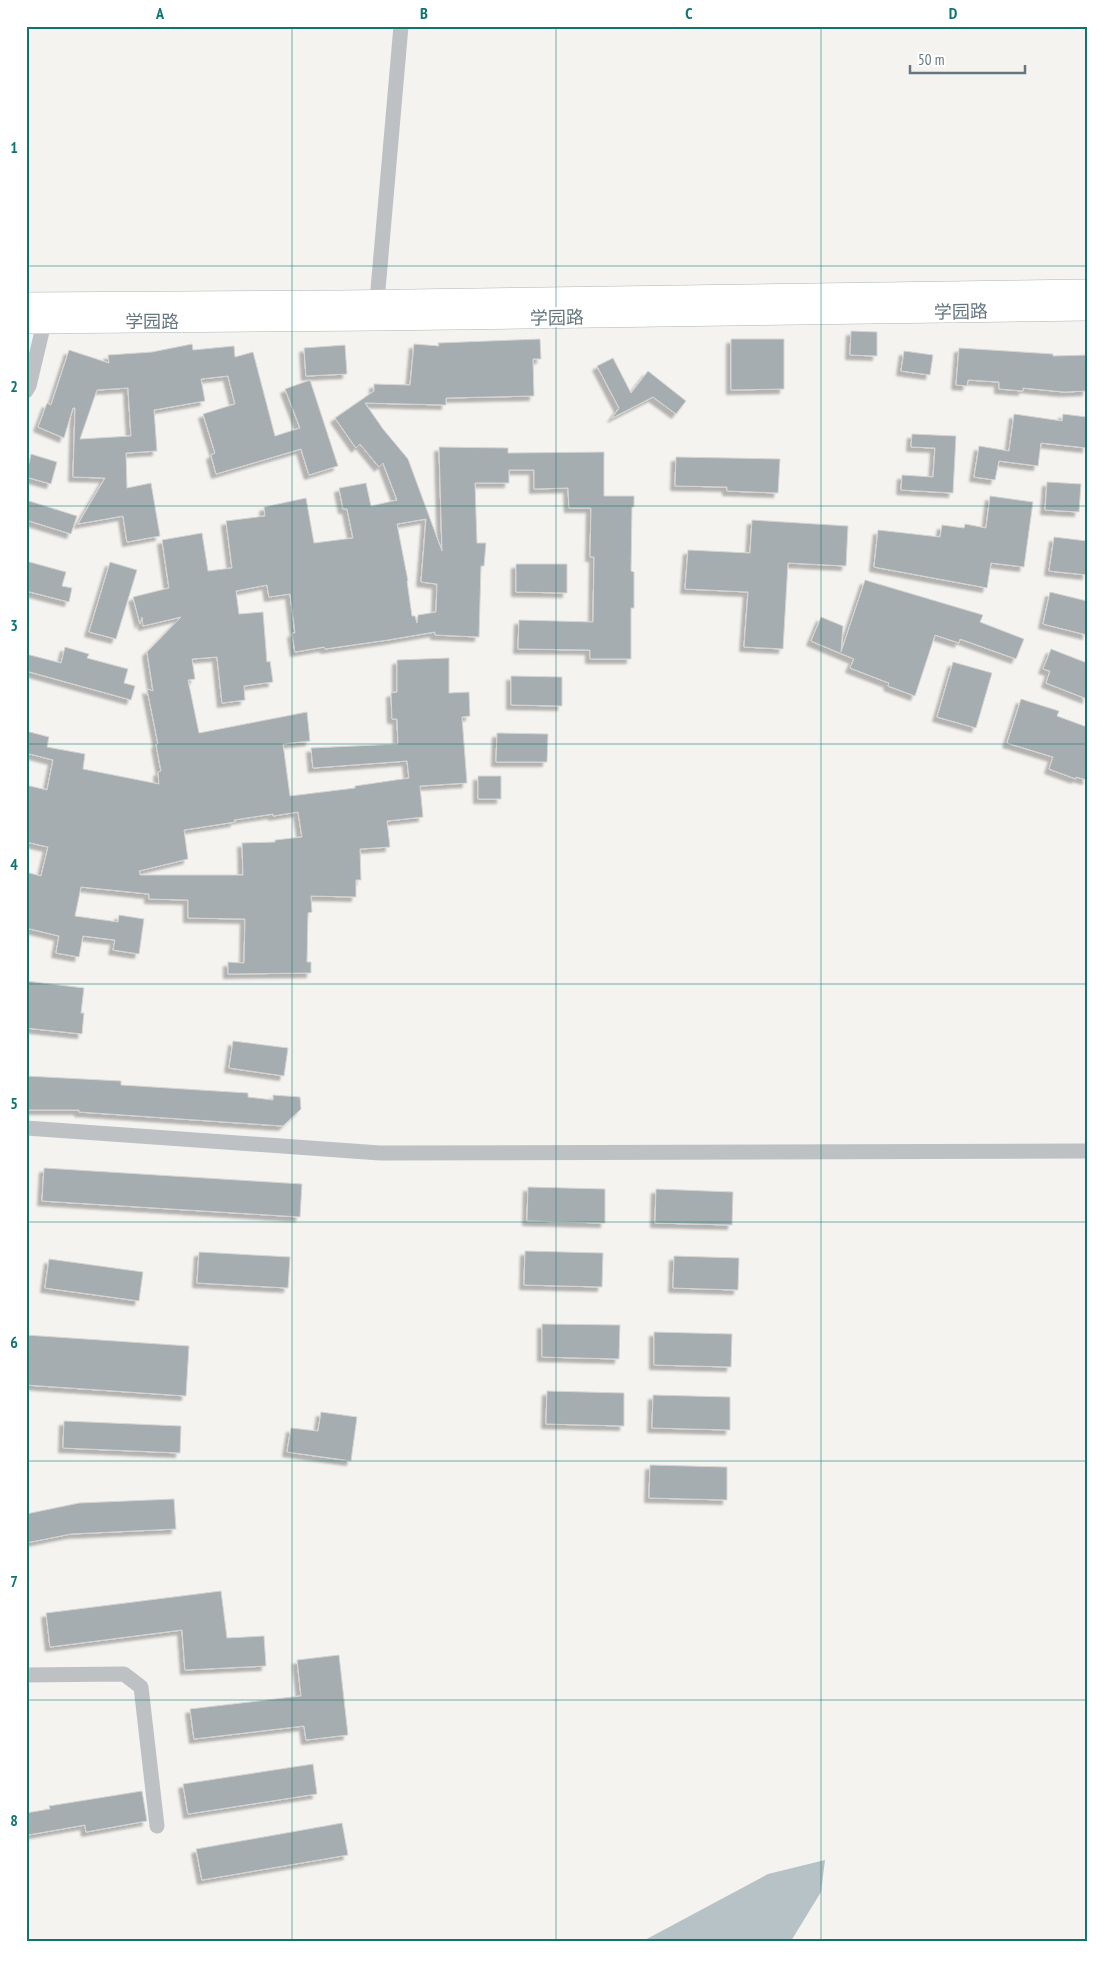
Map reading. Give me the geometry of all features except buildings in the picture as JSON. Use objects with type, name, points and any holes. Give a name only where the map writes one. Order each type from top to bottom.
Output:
[{"type":"main road","points":[[26,303],[377,301],[1087,290]]},
{"type":"main road","name":"学园路","points":[[35,323],[342,321],[1087,310]]},
{"type":"street","points":[[377,301],[401,26]]},
{"type":"street","points":[[26,391],[29,386],[35,323]]},
{"type":"street","points":[[26,1128],[380,1153],[1087,1151]]},
{"type":"street","points":[[26,1675],[124,1674],[141,1687],[156,1826]]},
{"type":"shaded area","points":[[825,1860],[821,1892],[791,1941],[643,1941],[768,1874]]}]
